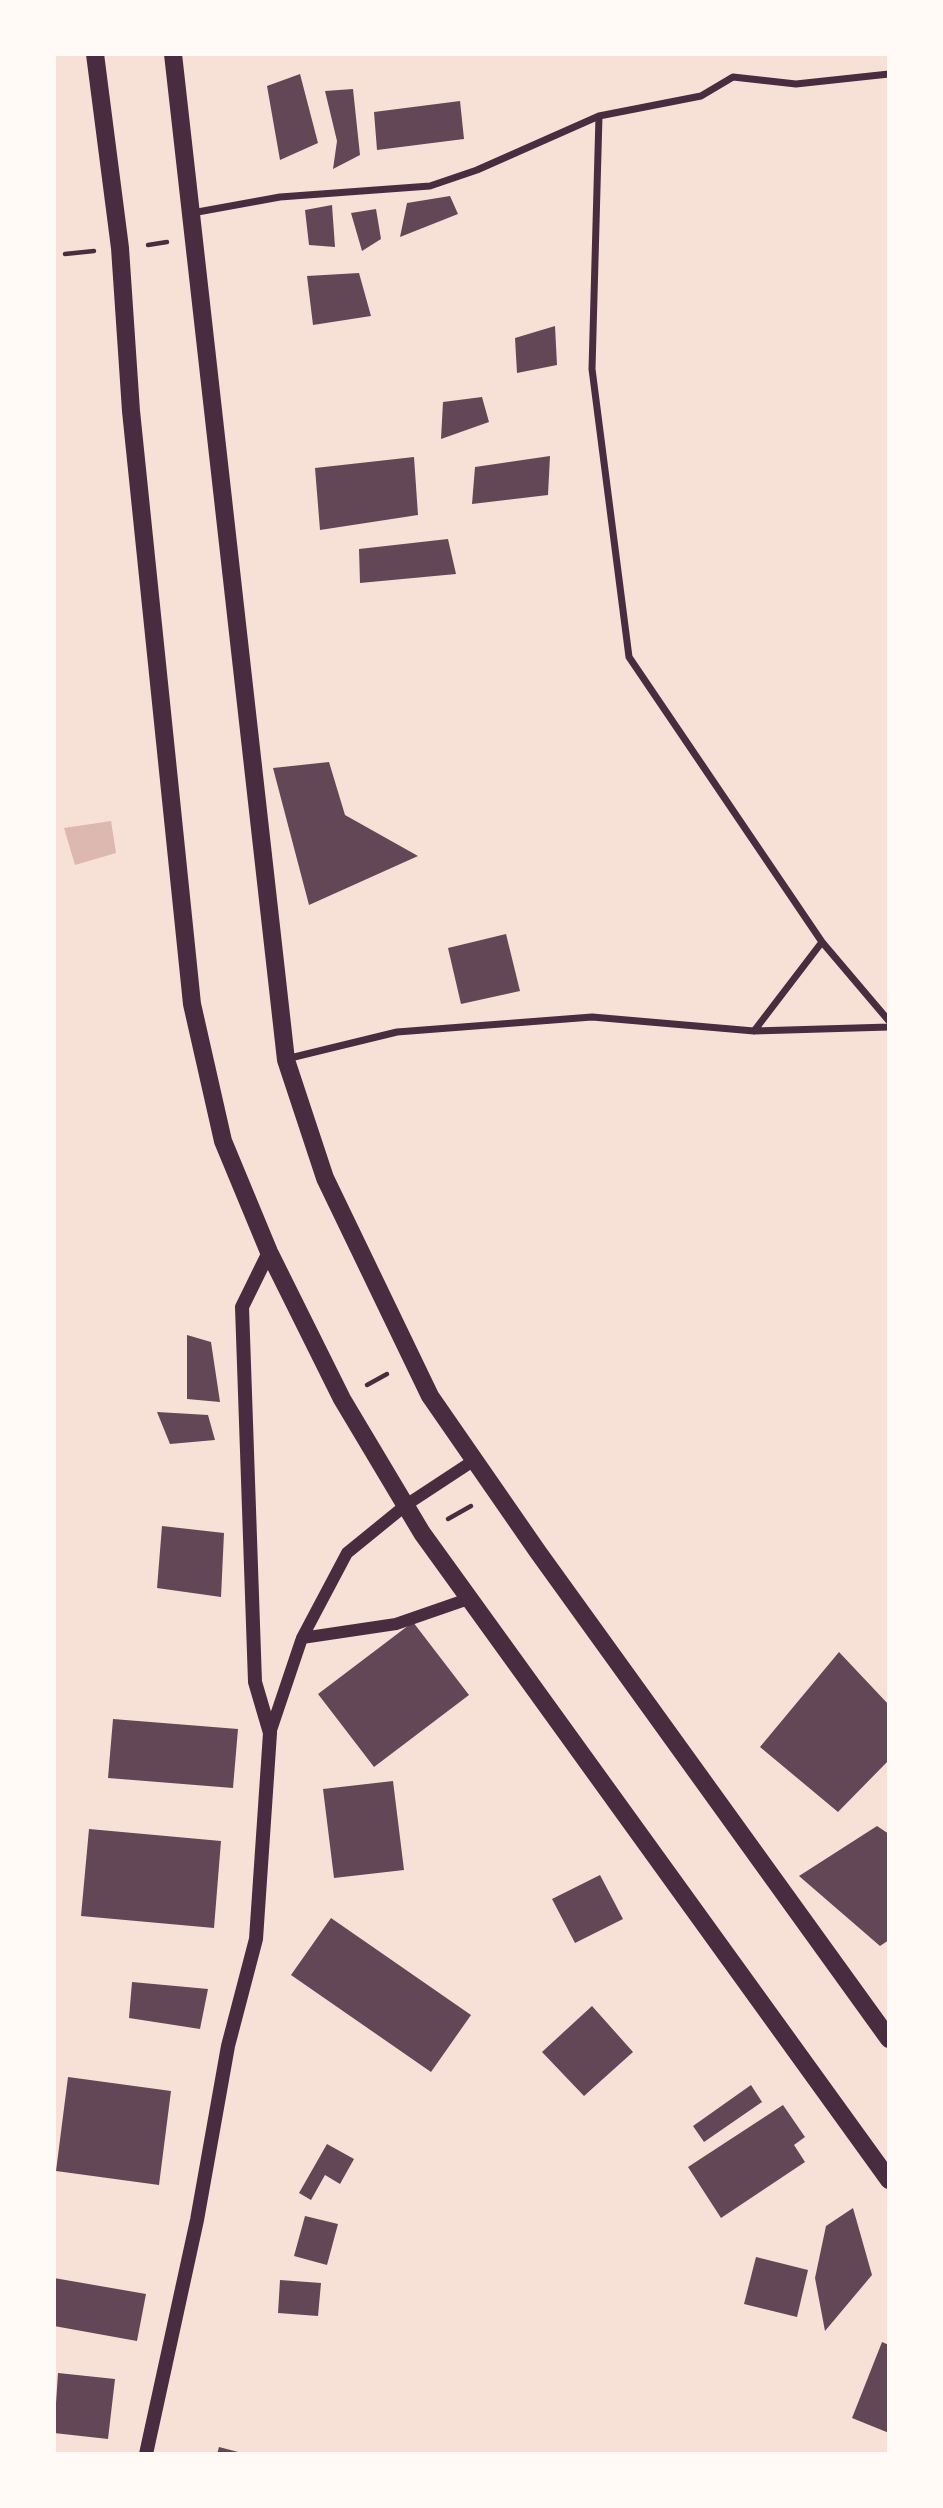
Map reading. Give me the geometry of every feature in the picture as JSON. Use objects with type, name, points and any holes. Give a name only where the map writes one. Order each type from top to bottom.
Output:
[{"type":"main road","points":[[95,54],[120,248],[131,411],[192,1004],[223,1141],[269,1252],[342,1399],[422,1533],[889,2180]]},
{"type":"main road","points":[[173,54],[286,1060],[325,1178],[430,1396],[889,2039]]},
{"type":"main road","points":[[146,2454],[197,2220],[228,2046],[256,1939],[270,1733],[255,1682],[242,1307],[269,1252]]},
{"type":"street","points":[[191,213],[280,197],[430,186],[477,170],[599,116],[701,96],[733,77],[796,84],[889,74]]},
{"type":"street","points":[[599,116],[592,369],[629,657],[822,942],[889,1021]]},
{"type":"street","points":[[754,1031],[822,942]]},
{"type":"street","points":[[286,1060],[397,1032],[592,1017],[754,1031],[889,1027]]},
{"type":"street","points":[[270,1733],[302,1638],[346,1553],[406,1505],[475,1459]]},
{"type":"street","points":[[302,1638],[396,1624],[471,1598]]},
{"type":"path","points":[[342,1399],[412,1361]]},
{"type":"path","points":[[422,1533],[496,1492]]},
{"type":"shaded area","points":[[111,821],[116,853],[75,865],[64,828]]},
{"type":"building","points":[[300,74],[318,143],[280,160],[267,86]]},
{"type":"building","points":[[353,89],[360,155],[333,169],[337,141],[325,91]]},
{"type":"building","points":[[460,101],[464,139],[377,150],[374,112]]},
{"type":"building","points":[[450,196],[458,214],[400,237],[407,203]]},
{"type":"building","points":[[332,205],[335,247],[309,245],[305,210]]},
{"type":"building","points":[[376,209],[381,239],[362,251],[351,213]]},
{"type":"building","points":[[359,273],[371,316],[313,325],[307,276]]},
{"type":"building","points":[[555,326],[557,365],[517,373],[515,338]]},
{"type":"building","points":[[482,397],[489,422],[441,439],[443,402]]},
{"type":"building","points":[[550,456],[548,495],[472,504],[475,467]]},
{"type":"building","points":[[414,457],[418,515],[320,530],[315,468]]},
{"type":"building","points":[[448,539],[456,574],[360,583],[359,549]]},
{"type":"building","points":[[329,762],[345,815],[418,856],[309,905],[273,768]]},
{"type":"building","points":[[506,934],[520,991],[461,1004],[448,948]]},
{"type":"building","points":[[187,1335],[211,1342],[220,1402],[187,1399]]},
{"type":"building","points":[[157,1412],[208,1415],[215,1440],[170,1444]]},
{"type":"building","points":[[162,1526],[224,1533],[221,1597],[157,1588]]},
{"type":"building","points":[[413,1622],[469,1695],[374,1767],[318,1694]]},
{"type":"building","points":[[839,1652],[889,1705],[889,1760],[838,1812],[760,1747]]},
{"type":"building","points":[[113,1719],[238,1729],[233,1788],[108,1778]]},
{"type":"building","points":[[393,1781],[404,1870],[334,1878],[323,1789]]},
{"type":"building","points":[[877,1826],[889,1834],[889,1940],[880,1946],[799,1876]]},
{"type":"building","points":[[89,1829],[221,1841],[214,1928],[81,1916]]},
{"type":"building","points":[[600,1875],[623,1919],[575,1943],[552,1899]]},
{"type":"building","points":[[331,1918],[471,2015],[431,2072],[291,1975]]},
{"type":"building","points":[[132,1982],[208,1989],[200,2029],[129,2018]]},
{"type":"building","points":[[592,2006],[633,2052],[584,2096],[542,2052]]},
{"type":"building","points":[[68,2077],[171,2091],[159,2185],[56,2171]]},
{"type":"building","points":[[751,2085],[762,2102],[704,2142],[693,2126]]},
{"type":"building","points":[[783,2105],[805,2137],[794,2145],[805,2162],[721,2218],[688,2167]]},
{"type":"building","points":[[327,2144],[354,2159],[340,2184],[325,2175],[311,2200],[299,2193]]},
{"type":"building","points":[[853,2208],[872,2275],[825,2331],[815,2278],[826,2226]]},
{"type":"building","points":[[305,2216],[338,2224],[327,2265],[294,2256]]},
{"type":"building","points":[[756,2257],[808,2270],[797,2317],[744,2304]]},
{"type":"building","points":[[54,2278],[146,2294],[137,2341],[54,2326]]},
{"type":"building","points":[[280,2280],[321,2283],[318,2316],[278,2313]]},
{"type":"building","points":[[882,2342],[889,2345],[889,2433],[852,2418]]},
{"type":"building","points":[[58,2373],[115,2379],[108,2439],[54,2433]]},
{"type":"building","points":[[219,2447],[242,2453],[242,2454],[217,2454]]}]
